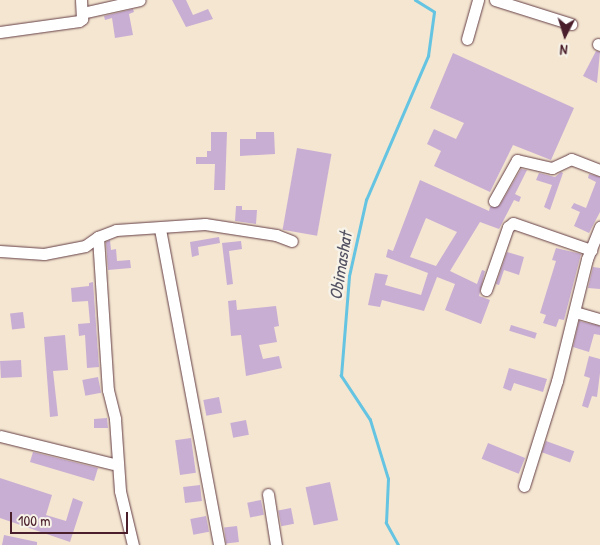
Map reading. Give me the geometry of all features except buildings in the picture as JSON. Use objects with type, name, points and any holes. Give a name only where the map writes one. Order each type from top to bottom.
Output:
[{"type":"street","points":[[0,32],[79,21],[82,13],[81,0]]},
{"type":"street","points":[[82,13],[140,0]]},
{"type":"street","points":[[468,39],[478,0]]},
{"type":"street","points":[[495,0],[571,24]]},
{"type":"street","points":[[494,201],[517,160],[552,168],[571,159],[600,170]]},
{"type":"street","points":[[486,290],[508,227],[513,223],[591,250]]},
{"type":"street","points":[[0,251],[44,254],[85,246],[98,236],[138,228],[160,229],[205,224],[276,235],[292,242]]},
{"type":"street","points":[[524,486],[575,312],[591,250],[600,228]]},
{"type":"street","points":[[160,229],[219,545]]},
{"type":"street","points":[[98,236],[108,390],[116,419],[120,491],[133,545]]},
{"type":"street","points":[[575,312],[600,319]]},
{"type":"street","points":[[0,436],[114,464]]},
{"type":"street","points":[[268,494],[276,545]]},
{"type":"waterway","name":"Obimashat","points":[[398,545],[386,523],[388,479],[370,420],[341,376],[349,276],[366,200],[428,56],[434,12],[415,0]]}]
